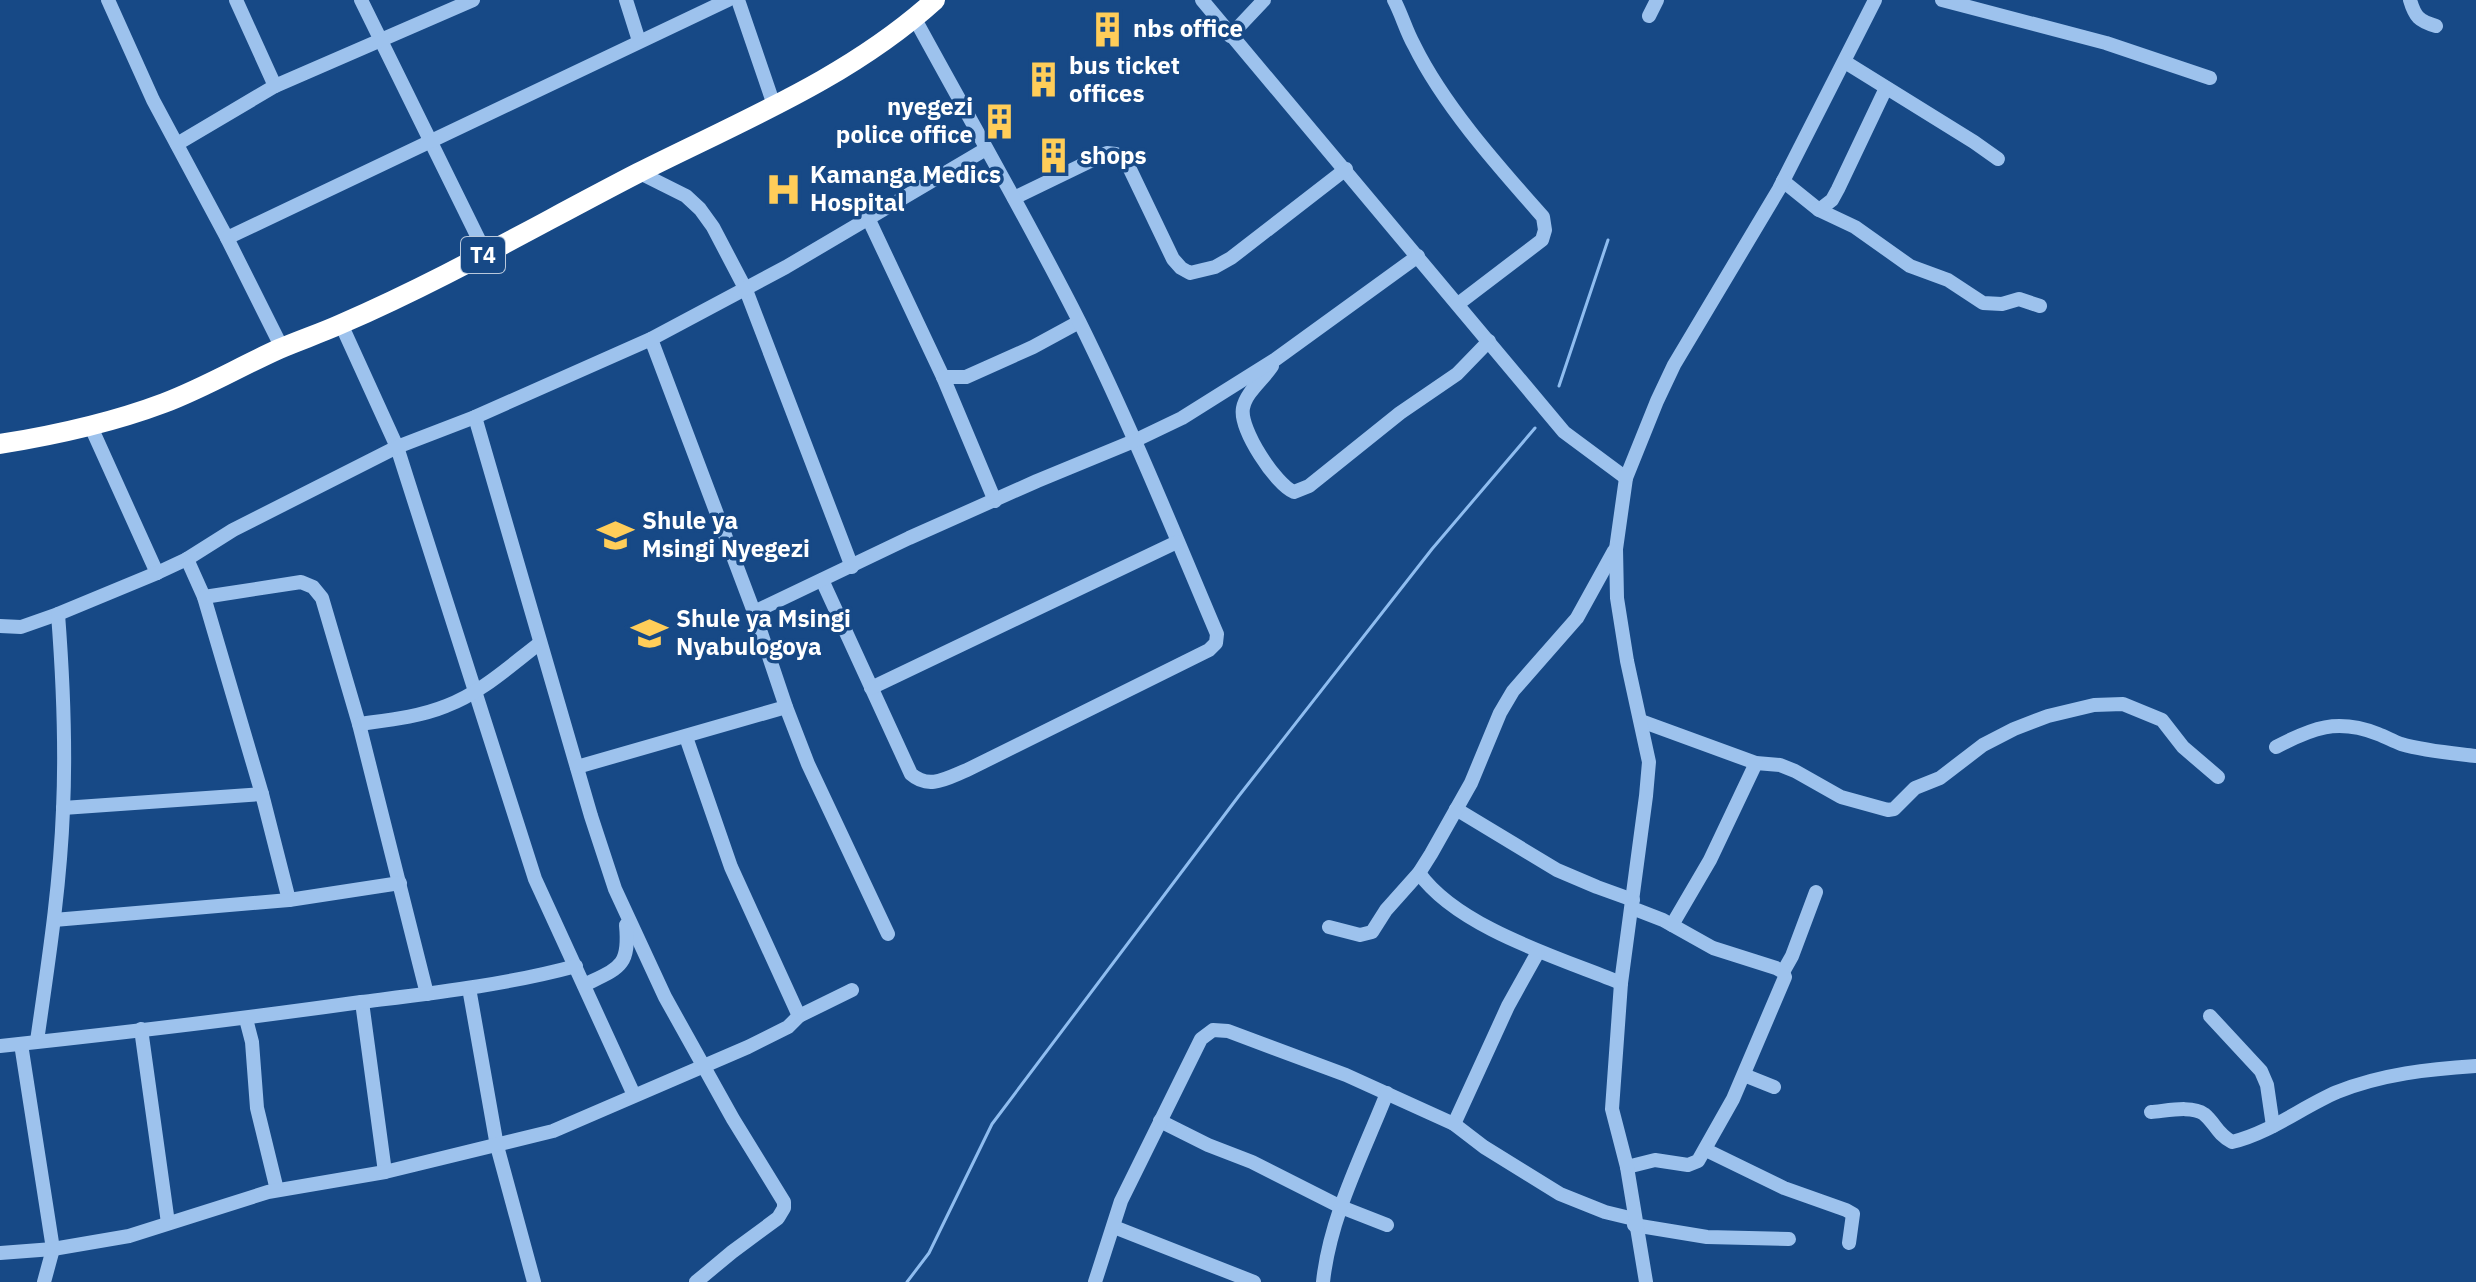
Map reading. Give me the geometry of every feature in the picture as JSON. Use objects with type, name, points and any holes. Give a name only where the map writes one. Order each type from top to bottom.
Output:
[{"type":"highway","name":"T4","points":[[0,444],[91,427],[166,402],[341,324],[775,108],[841,70],[915,19],[935,0]]},
{"type":"street","points":[[108,0],[132,58],[282,348]]},
{"type":"street","points":[[236,0],[275,86]]},
{"type":"street","points":[[361,0],[486,254]]},
{"type":"street","points":[[177,144],[275,86],[473,0]]},
{"type":"street","points":[[626,0],[639,41]]},
{"type":"street","points":[[227,238],[728,0]]},
{"type":"street","points":[[738,0],[775,108]]},
{"type":"street","points":[[1202,0],[1564,432],[1626,478]]},
{"type":"street","points":[[1230,36],[1264,0]]},
{"type":"street","points":[[1394,0],[1413,45],[1443,92],[1480,145],[1543,217],[1545,230],[1542,240],[1458,304]]},
{"type":"street","points":[[1649,16],[1657,0]]},
{"type":"street","points":[[1646,1282],[1627,1167],[1612,1109],[1621,983],[1649,762],[1617,598],[1616,549],[1626,478],[1674,365],[1783,181],[1875,0]]},
{"type":"street","points":[[1942,0],[2093,39],[2210,78]]},
{"type":"street","points":[[2410,0],[2419,20],[2436,26]]},
{"type":"street","points":[[822,580],[911,774],[926,783],[935,783],[967,770],[1213,647],[1217,634],[1079,322],[915,19]]},
{"type":"street","points":[[1845,62],[1998,159]]},
{"type":"street","points":[[1819,210],[1832,200],[1886,88]]},
{"type":"street","points":[[0,626],[21,627],[157,573],[187,559],[233,530],[397,447],[475,417],[651,339],[746,290],[986,149]]},
{"type":"street","points":[[1014,198],[1107,153],[1116,154],[1127,163],[1173,259],[1190,273],[1215,267],[1231,258],[1346,169]]},
{"type":"street","points":[[640,173],[686,196],[713,227],[746,290],[852,567]]},
{"type":"street","points":[[1783,181],[1819,210],[1855,227],[1910,266],[1948,280],[1983,303],[2002,304],[2019,299],[2040,306]]},
{"type":"street","points":[[869,220],[943,377],[995,501]]},
{"type":"street","points":[[754,612],[909,538],[1182,418],[1276,359],[1418,256]]},
{"type":"street","points":[[943,377],[966,377],[1079,322]]},
{"type":"street","points":[[341,324],[397,447],[535,879],[634,1095]]},
{"type":"street","points":[[651,339],[808,764],[888,934]]},
{"type":"street","points":[[1276,359],[1246,397],[1242,411],[1250,441],[1285,487],[1294,492],[1309,486],[1400,413],[1457,374],[1489,341]]},
{"type":"street","points":[[475,417],[577,767],[625,915],[665,997],[733,1119],[782,1198],[784,1208],[778,1218],[696,1282]]},
{"type":"street","points":[[91,427],[157,573]]},
{"type":"street","points":[[871,688],[1177,542]]},
{"type":"street","points":[[1329,927],[1360,935],[1372,932],[1386,910],[1419,873],[1471,783],[1500,713],[1529,671],[1577,618],[1616,549]]},
{"type":"street","points":[[187,559],[204,597],[262,794],[289,900]]},
{"type":"street","points":[[204,597],[301,582],[313,587],[322,598],[359,724],[427,994]]},
{"type":"street","points":[[37,1041],[54,920],[63,808],[64,686],[58,614]]},
{"type":"street","points":[[359,724],[407,717],[446,706],[474,693],[540,643]]},
{"type":"street","points":[[1641,721],[1756,763],[1788,768],[1841,797],[1891,810],[1915,788],[1940,778],[1983,745],[2048,716],[2094,705],[2123,704],[2162,720],[2183,747],[2218,777]]},
{"type":"street","points":[[577,767],[786,707]]},
{"type":"street","points":[[2276,747],[2307,730],[2345,726],[2377,733],[2399,743],[2476,756]]},
{"type":"street","points":[[686,737],[731,867],[799,1016]]},
{"type":"street","points":[[1672,925],[1710,860],[1756,763]]},
{"type":"street","points":[[63,808],[262,794]]},
{"type":"street","points":[[1456,809],[1557,870],[1632,904],[1713,948],[1783,972]]},
{"type":"street","points":[[1419,873],[1442,899],[1490,928],[1538,952],[1621,983]]},
{"type":"street","points":[[54,920],[289,900],[400,883]]},
{"type":"street","points":[[1627,1167],[1655,1160],[1694,1164],[1706,1150],[1744,1075],[1816,892]]},
{"type":"street","points":[[584,985],[613,971],[623,962],[628,947],[625,915]]},
{"type":"street","points":[[1454,1124],[1508,1006],[1538,952]]},
{"type":"street","points":[[0,1046],[246,1019],[427,994],[515,981],[576,966]]},
{"type":"street","points":[[469,988],[497,1146],[534,1282]]},
{"type":"street","points":[[0,1253],[53,1249],[129,1236],[277,1190],[385,1172],[553,1131],[788,1027],[799,1016],[852,990]]},
{"type":"street","points":[[362,1002],[385,1172]]},
{"type":"street","points":[[2210,1016],[2261,1071],[2267,1085],[2273,1126]]},
{"type":"street","points":[[246,1019],[252,1042],[257,1108],[277,1190]]},
{"type":"street","points":[[141,1029],[168,1223]]},
{"type":"street","points":[[1095,1282],[1121,1201],[1201,1039],[1213,1030],[1228,1031],[1291,1054],[1454,1124],[1484,1147],[1560,1194],[1605,1212],[1634,1222],[1707,1237],[1789,1239]]},
{"type":"street","points":[[21,1044],[53,1249],[44,1282]]},
{"type":"street","points":[[2151,1112],[2201,1112],[2220,1135],[2232,1142],[2273,1126],[2339,1092],[2377,1079],[2425,1069],[2476,1066]]},
{"type":"street","points":[[1744,1075],[1774,1087]]},
{"type":"street","points":[[1323,1282],[1330,1242],[1341,1207],[1387,1093]]},
{"type":"street","points":[[1160,1121],[1252,1162],[1341,1207],[1387,1225]]},
{"type":"street","points":[[1706,1150],[1784,1188],[1853,1214],[1849,1243]]},
{"type":"street","points":[[1114,1227],[1254,1282]]},
{"type":"street","points":[[523,1282],[528,1266]]},
{"type":"waterway","points":[[1559,386],[1608,240]]},
{"type":"waterway","points":[[907,1282],[929,1253],[992,1124],[1238,797],[1432,549],[1535,428]]},
{"type":"place","name":"nbs office","points":[[1107,29]]},
{"type":"place","name":"bus ticket offices","points":[[1043,80]]},
{"type":"place","name":"nyegezi police office","points":[[999,121]]},
{"type":"place","name":"shops","points":[[1054,156]]},
{"type":"place","name":"Kamanga Medics Hospital","points":[[784,189]]},
{"type":"place","name":"Shule ya Msingi Nyegezi","points":[[616,535]]},
{"type":"place","name":"Shule ya Msingi Nyabulogoya","points":[[650,633]]}]
